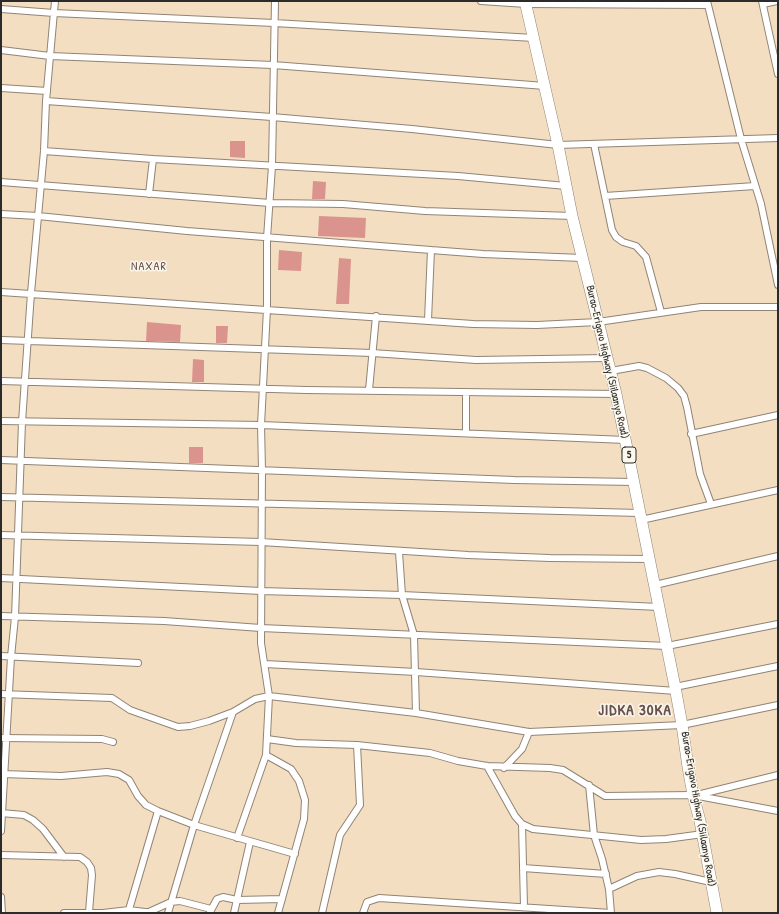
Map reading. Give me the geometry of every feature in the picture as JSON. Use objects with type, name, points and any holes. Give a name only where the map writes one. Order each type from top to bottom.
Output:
[{"type":"highway","name":"Burao-Erigavo Highway (Siilaanyo Road)","points":[[526,2],[558,145],[572,216],[608,358],[626,440],[640,517],[676,689],[694,796],[703,834],[717,913]]},
{"type":"street","points":[[1,831],[4,738],[9,694],[14,617],[22,422],[55,1]]},
{"type":"street","points":[[237,838],[266,755],[269,696],[261,643],[260,591],[262,470],[260,426],[267,309],[267,238],[272,166],[275,1]]},
{"type":"street","points":[[481,1],[708,3],[741,139],[761,204],[778,285]]},
{"type":"street","points":[[777,1],[762,2],[778,74]]},
{"type":"street","points":[[1,9],[534,38]]},
{"type":"street","points":[[1,50],[50,56],[273,65],[545,86]]},
{"type":"street","points":[[1,88],[47,91]]},
{"type":"street","points":[[46,101],[272,117],[412,129],[558,145],[778,138]]},
{"type":"street","points":[[594,144],[612,230],[616,237],[623,242],[636,246],[646,257],[661,312]]},
{"type":"street","points":[[44,151],[153,159],[458,176],[566,186]]},
{"type":"street","points":[[149,194],[153,159]]},
{"type":"street","points":[[1,182],[270,203],[343,204],[425,211],[572,216]]},
{"type":"street","points":[[605,196],[755,186]]},
{"type":"street","points":[[1,214],[38,216],[267,238],[483,254],[582,258]]},
{"type":"street","points":[[428,320],[431,250]]},
{"type":"street","points":[[1,292],[376,316],[472,324],[598,322],[701,307],[778,307]]},
{"type":"street","points":[[369,390],[376,316]]},
{"type":"street","points":[[1,340],[372,353],[476,360],[608,358]]},
{"type":"street","points":[[611,371],[639,366],[647,368],[666,378],[678,388],[684,396],[700,474],[711,504]]},
{"type":"street","points":[[1,381],[466,393],[616,394]]},
{"type":"street","points":[[466,393],[466,433]]},
{"type":"street","points":[[691,434],[778,415]]},
{"type":"street","points":[[1,421],[260,426],[626,440]]},
{"type":"street","points":[[1,460],[514,480],[634,482]]},
{"type":"street","points":[[1,497],[262,503],[640,517],[778,490]]},
{"type":"street","points":[[1,535],[261,542],[399,552],[550,558],[649,558]]},
{"type":"street","points":[[399,552],[402,595],[414,635],[416,713]]},
{"type":"street","points":[[655,584],[778,556]]},
{"type":"street","points":[[1,578],[260,591],[402,595],[659,607]]},
{"type":"street","points":[[1,616],[164,621],[261,628],[667,646],[778,624]]},
{"type":"street","points":[[1,656],[138,663]]},
{"type":"street","points":[[265,664],[676,689],[778,666]]},
{"type":"street","points":[[1,694],[112,698],[130,710],[178,727],[190,726],[209,721],[233,712],[255,699],[269,696],[416,713],[529,732],[682,725],[778,706]]},
{"type":"street","points":[[168,913],[194,825],[233,712]]},
{"type":"street","points":[[504,768],[522,749],[529,732]]},
{"type":"street","points":[[4,738],[102,739],[113,742]]},
{"type":"street","points":[[267,739],[296,743],[357,745],[430,753],[458,761],[504,768],[550,768],[563,770],[605,796],[694,796],[778,811]]},
{"type":"street","points":[[322,913],[340,835],[360,805],[357,745]]},
{"type":"street","points":[[266,755],[291,768],[300,781],[305,800],[304,819],[278,913]]},
{"type":"street","points":[[487,766],[515,816],[522,824],[532,829],[641,840],[666,839],[703,834]]},
{"type":"street","points":[[3,774],[61,776],[107,772],[119,774],[129,780],[138,796],[146,804],[158,811],[194,825],[295,854]]},
{"type":"street","points":[[694,796],[778,775]]},
{"type":"street","points":[[363,913],[367,902],[379,898],[611,913],[606,874],[594,835],[589,785]]},
{"type":"street","points":[[129,911],[158,811]]},
{"type":"street","points":[[2,813],[24,815],[33,820],[43,828],[64,857]]},
{"type":"street","points":[[522,824],[524,907]]},
{"type":"street","points":[[234,913],[250,842]]},
{"type":"street","points":[[1,855],[80,857],[91,868],[92,874],[89,912]]},
{"type":"street","points":[[523,868],[606,874]]},
{"type":"street","points":[[609,889],[637,876],[659,872],[711,882]]},
{"type":"street","points":[[1,897],[2,913]]},
{"type":"street","points":[[64,913],[129,911],[149,912],[171,902],[180,901],[210,911],[214,902],[220,897],[237,900],[282,899]]},
{"type":"building","points":[[230,141],[245,141],[245,158],[230,157]]},
{"type":"building","points":[[313,181],[326,182],[325,199],[312,199]]},
{"type":"building","points":[[319,216],[366,218],[365,238],[318,236]]},
{"type":"building","points":[[279,250],[302,252],[301,271],[278,270]]},
{"type":"building","points":[[339,258],[351,259],[349,304],[336,304]]},
{"type":"building","points":[[147,322],[181,325],[180,342],[146,341]]},
{"type":"building","points":[[216,326],[228,326],[227,343],[216,343]]},
{"type":"building","points":[[193,359],[204,360],[204,382],[192,382]]},
{"type":"building","points":[[189,447],[203,447],[203,463],[189,463]]},
{"type":"district","name":"NAXAR","points":[[149,267]]},
{"type":"district","name":"JIDKA 30KA","points":[[635,711]]}]
